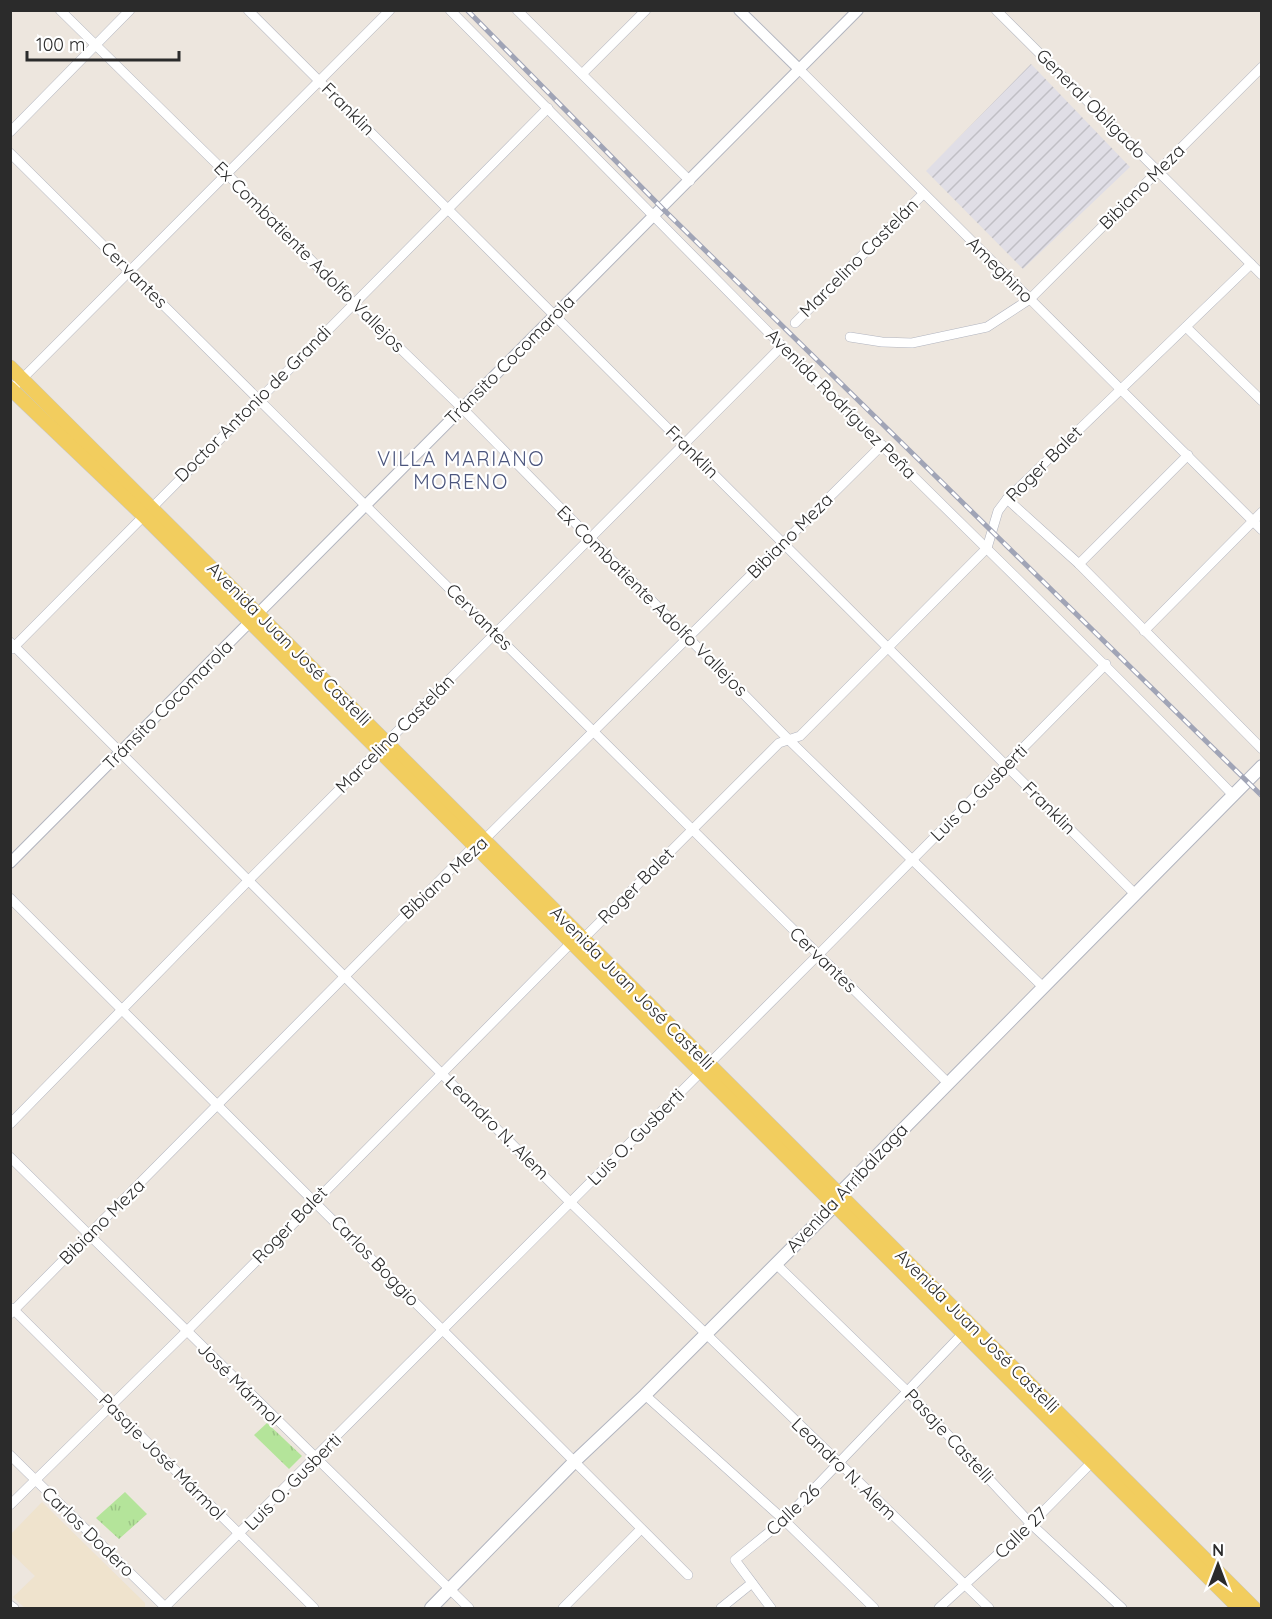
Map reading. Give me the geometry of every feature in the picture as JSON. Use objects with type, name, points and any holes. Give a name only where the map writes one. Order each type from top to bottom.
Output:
[{"type":"main road","name":"Avenida Juan José Castelli","points":[[10,367],[14,387],[148,511],[479,843],[584,938],[704,1069]]},
{"type":"main road","name":"Avenida Arribálzaga","points":[[431,1608],[575,1461],[706,1335],[947,1082],[1262,766]]},
{"type":"main road","name":"Avenida Juan José Castelli","points":[[479,843],[570,944],[704,1069],[837,1200],[1097,1458],[1243,1607]]},
{"type":"street","name":"Ex Combatiente Adolfo Vallejos","points":[[60,10],[227,174],[353,303],[462,408],[789,740],[914,859],[1042,986]]},
{"type":"street","points":[[10,132],[130,10]]},
{"type":"street","name":"Franklin","points":[[248,10],[1135,894]]},
{"type":"street","points":[[14,387],[390,10]]},
{"type":"street","name":"Avenida Rodríguez Peña","points":[[450,10],[656,215],[782,346],[1106,664],[1233,795]]},
{"type":"street","points":[[517,10],[690,181]]},
{"type":"street","points":[[583,73],[646,10]]},
{"type":"street","name":"Ameghino","points":[[740,10],[1262,530]]},
{"type":"street","name":"Tránsito Cocomarola","points":[[10,863],[255,620],[367,504],[858,10]]},
{"type":"street","name":"General Obligado","points":[[996,10],[1262,274]]},
{"type":"street","name":"Bibiano Meza","points":[[850,337],[882,342],[922,341],[987,327],[1030,299],[1262,67]]},
{"type":"street","name":"Doctor Antonio de Grandi","points":[[12,646],[548,108]]},
{"type":"street","name":"Cervantes","points":[[10,153],[367,504],[593,733],[947,1082]]},
{"type":"street","name":"Marcelino Castelán","points":[[795,323],[923,194]]},
{"type":"street","name":"Roger Balet","points":[[10,1505],[187,1331],[570,944],[584,938],[779,743],[800,736],[889,649],[987,548],[998,512],[1007,499],[1251,264]]},
{"type":"street","points":[[1186,327],[1262,401]]},
{"type":"street","name":"Marcelino Castelán","points":[[10,1124],[249,880],[782,346]]},
{"type":"street","name":"Bibiano Meza","points":[[12,1310],[218,1106],[344,974],[593,733],[882,445]]},
{"type":"street","points":[[1079,564],[1188,455]]},
{"type":"street","points":[[1007,499],[1079,564],[1262,749]]},
{"type":"street","points":[[1144,631],[1262,512]]},
{"type":"street","name":"Leandro N. Alem","points":[[12,646],[344,974],[570,1202],[988,1608]]},
{"type":"street","name":"Luis O. Gusberti","points":[[165,1608],[240,1536],[1106,664]]},
{"type":"street","name":"Carlos Boggio","points":[[10,898],[124,1009],[218,1106],[315,1200],[688,1575]]},
{"type":"street","name":"José Mármol","points":[[10,1157],[315,1460],[469,1608]]},
{"type":"street","name":"Pasaje Castelli","points":[[776,1264],[908,1392],[1031,1524],[1122,1608]]},
{"type":"street","name":"Pasaje José Mármol","points":[[12,1310],[314,1608]]},
{"type":"street","name":"Calle 26","points":[[752,1583],[735,1560],[784,1520],[967,1329]]},
{"type":"street","points":[[645,1395],[784,1520],[874,1608]]},
{"type":"street","name":"Carlos Dodero","points":[[10,1455],[165,1608]]},
{"type":"street","name":"Calle 27","points":[[939,1608],[1031,1524],[1097,1458]]},
{"type":"street","points":[[563,1608],[641,1529]]},
{"type":"street","points":[[721,1608],[752,1583],[771,1608]]},
{"type":"street","points":[[10,1605],[14,1608]]},
{"type":"shaded area","points":[[1031,64],[1130,167],[1023,269],[926,171]]},
{"type":"shaded area","points":[[42,1502],[145,1603],[145,1608],[25,1608],[13,1597],[35,1576],[11,1553],[11,1534]]},
{"type":"green space","points":[[267,1423],[302,1456],[289,1469],[254,1435]]},
{"type":"green space","points":[[125,1492],[147,1514],[119,1539],[96,1518]]},
{"type":"railway","points":[[467,10],[663,209],[1262,796]]},
{"type":"district","name":"VILLA MARIANO MORENO","points":[[461,470]]}]
